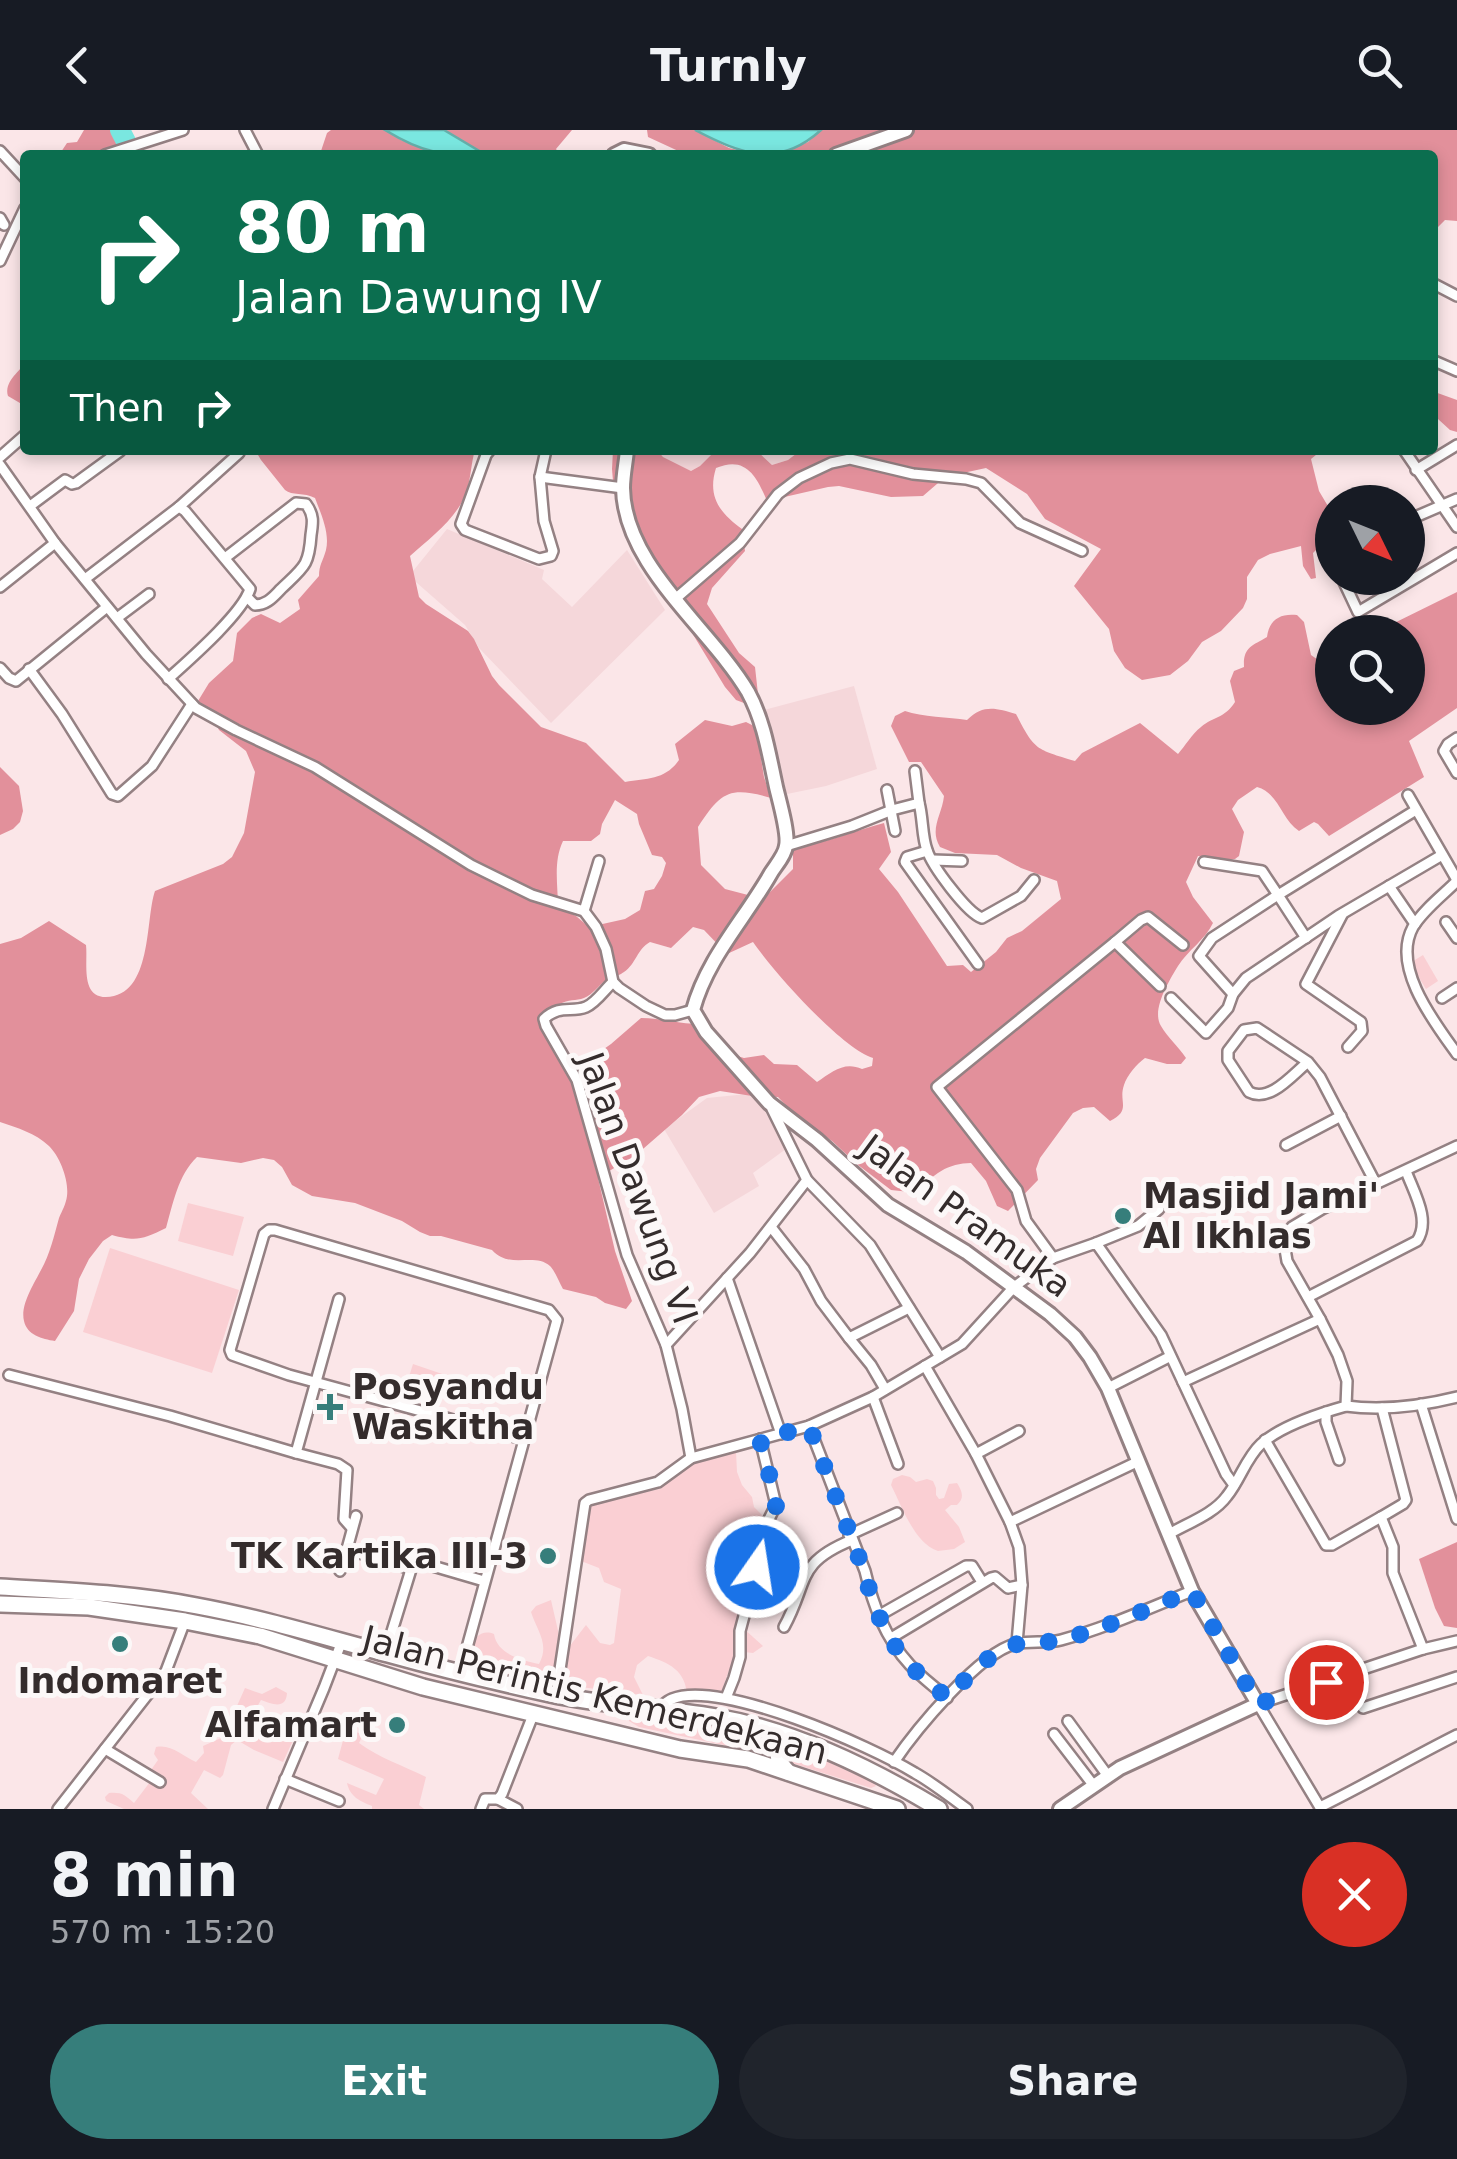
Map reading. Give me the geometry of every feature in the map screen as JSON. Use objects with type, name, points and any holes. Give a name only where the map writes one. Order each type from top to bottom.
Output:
[{"type":"highway","name":"Jalan Perintis Kemerdekaan","points":[[0,1587],[191,1604],[556,1696],[720,1717],[798,1741],[893,1781],[939,1809]]},
{"type":"highway","name":"Jalan Perintis Kemerdekaan","points":[[0,1604],[89,1606],[260,1636],[424,1687],[534,1715],[680,1749],[748,1759],[897,1809]]},
{"type":"highway","points":[[748,1759],[764,1750],[764,1741],[754,1727]]},
{"type":"highway","points":[[788,1772],[778,1754],[786,1744],[798,1741]]},
{"type":"main road","points":[[850,150],[906,130]]},
{"type":"main road","points":[[626,455],[623,488],[627,518],[674,600],[725,659],[749,695],[762,726],[784,822],[786,846],[759,894],[708,968],[693,1010]]},
{"type":"main road","name":"Jalan Pramuka","points":[[693,1010],[706,1032],[769,1103],[817,1140],[888,1205],[966,1252],[1075,1337],[1108,1388],[1192,1591],[1258,1704]]},
{"type":"main road","points":[[1060,1809],[1120,1768],[1258,1704]]},
{"type":"street","points":[[120,150],[183,130]]},
{"type":"street","points":[[0,151],[20,173]]},
{"type":"street","points":[[0,261],[20,230]]},
{"type":"street","points":[[0,457],[20,439]]},
{"type":"street","points":[[1416,470],[1457,445]]},
{"type":"street","points":[[30,506],[66,480],[76,482],[116,455]]},
{"type":"street","points":[[85,579],[179,507],[236,455]]},
{"type":"street","points":[[486,455],[461,524],[465,530],[540,559],[554,551],[544,522],[540,477],[545,455]]},
{"type":"street","points":[[1407,455],[1457,527]]},
{"type":"street","points":[[674,600],[740,543],[778,494],[798,478],[850,458],[914,474],[982,483],[1020,523],[1082,551]]},
{"type":"street","points":[[0,465],[55,543],[116,618],[202,712],[315,767],[471,865],[532,895],[584,911],[606,948],[612,982],[665,1014],[693,1010]]},
{"type":"street","points":[[540,477],[623,488]]},
{"type":"street","points":[[1425,513],[1457,499]]},
{"type":"street","points":[[225,558],[296,503],[306,504],[312,511],[311,554],[305,564],[265,604],[255,605],[247,598]]},
{"type":"street","points":[[168,679],[247,598],[250,589],[179,507]]},
{"type":"street","points":[[0,587],[55,543]]},
{"type":"street","points":[[1425,571],[1457,552]]},
{"type":"street","points":[[116,618],[149,594]]},
{"type":"street","points":[[1350,595],[1358,612],[1386,595]]},
{"type":"street","points":[[0,668],[14,681],[107,606]]},
{"type":"street","points":[[29,669],[112,794],[118,796],[164,752],[192,704]]},
{"type":"street","points":[[1457,738],[1444,752],[1457,773]]},
{"type":"street","points":[[915,771],[927,850],[974,915],[982,918],[1021,896],[1034,880]]},
{"type":"street","points":[[886,790],[895,832]]},
{"type":"street","points":[[1408,795],[1457,881],[1414,924],[1406,959],[1424,1005],[1457,1054]]},
{"type":"street","points":[[786,846],[919,802]]},
{"type":"street","points":[[1233,994],[1199,956],[1212,938],[1416,810]]},
{"type":"street","points":[[927,850],[907,857],[905,862],[978,964]]},
{"type":"street","points":[[1171,998],[1206,1033],[1228,1008],[1246,978],[1344,912],[1442,855]]},
{"type":"street","points":[[933,860],[962,860]]},
{"type":"street","points":[[584,911],[599,861]]},
{"type":"street","points":[[1204,862],[1262,871],[1306,938]]},
{"type":"street","points":[[1389,886],[1414,924]]},
{"type":"street","points":[[1344,912],[1306,984],[1360,1022],[1362,1032],[1348,1047]]},
{"type":"street","points":[[1053,1258],[1026,1221],[1017,1190],[937,1087],[1141,920],[1148,917],[1183,945]]},
{"type":"street","points":[[1446,922],[1457,938]]},
{"type":"street","points":[[1115,942],[1160,986]]},
{"type":"street","name":"Jalan Dawung VI","points":[[612,982],[586,1007],[554,1011],[544,1019],[577,1080],[628,1255],[666,1345],[691,1458]]},
{"type":"street","points":[[1442,998],[1457,988]]},
{"type":"street","points":[[1308,1062],[1270,1092],[1254,1096],[1228,1060],[1228,1051],[1244,1030],[1256,1028],[1308,1062],[1376,1184]]},
{"type":"street","points":[[769,1103],[806,1180],[866,1240],[940,1357]]},
{"type":"street","points":[[1286,1145],[1340,1116]]},
{"type":"street","points":[[1346,1406],[1347,1381],[1320,1319],[1287,1261],[1287,1234],[1306,1218],[1457,1146]]},
{"type":"street","points":[[1308,1297],[1417,1241],[1424,1232],[1422,1214],[1406,1171]]},
{"type":"street","points":[[666,1345],[771,1227],[806,1180]]},
{"type":"street","points":[[556,1696],[585,1504],[589,1500],[658,1482],[691,1458],[809,1426],[872,1397],[962,1344],[1014,1287],[1053,1258],[1138,1226],[1160,1209]]},
{"type":"street","points":[[771,1227],[885,1390]]},
{"type":"street","points":[[460,1673],[557,1320],[554,1314],[534,1306],[269,1230],[260,1242],[230,1350],[232,1355],[275,1371],[523,1438]]},
{"type":"street","points":[[1096,1243],[1153,1321],[1234,1485]]},
{"type":"street","points":[[726,1278],[781,1434]]},
{"type":"street","points":[[296,1453],[340,1299]]},
{"type":"street","points":[[848,1338],[909,1308]]},
{"type":"street","points":[[1182,1382],[1320,1319]]},
{"type":"street","points":[[1108,1388],[1170,1356]]},
{"type":"street","points":[[925,1366],[976,1454],[1019,1548],[1022,1585],[1017,1643]]},
{"type":"street","points":[[9,1375],[338,1464],[347,1470],[344,1519],[352,1528]]},
{"type":"street","points":[[872,1397],[898,1464]]},
{"type":"street","points":[[1169,1534],[1226,1498],[1265,1440],[1346,1406],[1382,1408],[1457,1397]]},
{"type":"street","points":[[1421,1404],[1457,1519]]},
{"type":"street","points":[[1265,1440],[1326,1545],[1332,1545],[1406,1500],[1382,1408]]},
{"type":"street","points":[[1326,1412],[1340,1460]]},
{"type":"street","points":[[809,1426],[878,1616],[909,1664],[947,1698]]},
{"type":"street","points":[[976,1454],[1019,1431]]},
{"type":"street","points":[[726,1698],[740,1657],[740,1631],[761,1535],[776,1506],[760,1440]]},
{"type":"street","points":[[1010,1522],[1138,1461]]},
{"type":"street","points":[[784,1627],[811,1565],[829,1549],[896,1513]]},
{"type":"street","points":[[340,1571],[356,1516]]},
{"type":"street","points":[[1381,1517],[1393,1547],[1394,1573],[1424,1650]]},
{"type":"street","points":[[347,1549],[411,1569]]},
{"type":"street","points":[[386,1654],[413,1563],[484,1581]]},
{"type":"street","points":[[878,1616],[966,1566],[972,1566],[982,1582]]},
{"type":"street","points":[[890,1638],[982,1582],[995,1577],[1008,1588],[1022,1585]]},
{"type":"street","points":[[894,1762],[913,1734],[947,1698],[975,1669],[998,1653],[1017,1643],[1056,1641],[1192,1591]]},
{"type":"street","points":[[58,1809],[166,1671],[185,1621]]},
{"type":"street","name":"Jalan Perintis Kemerdekaan","points":[[335,1659],[342,1641]]},
{"type":"street","points":[[1457,1641],[1258,1704],[1321,1808],[1457,1735]]},
{"type":"street","points":[[273,1809],[335,1659]]},
{"type":"street","points":[[1363,1708],[1457,1678]]},
{"type":"street","points":[[659,1708],[672,1698],[726,1698],[798,1720],[916,1773],[966,1809]]},
{"type":"street","points":[[498,1799],[534,1715]]},
{"type":"street","points":[[1068,1721],[1108,1776]]},
{"type":"street","points":[[1054,1734],[1094,1786]]},
{"type":"street","points":[[105,1749],[160,1782]]},
{"type":"street","points":[[285,1779],[339,1800]]},
{"type":"street","points":[[482,1809],[485,1799],[498,1799],[517,1809]]},
{"type":"shaded area","points":[[84,130],[113,130],[120,150],[62,150],[67,143],[77,142]]},
{"type":"shaded area","points":[[385,130],[427,150],[321,150],[327,133]]},
{"type":"shaded area","points":[[444,130],[572,130],[557,150],[478,150]]},
{"type":"shaded area","points":[[647,130],[695,130],[738,150],[676,150],[648,137]]},
{"type":"shaded area","points":[[821,130],[1457,130],[1457,221],[1445,220],[1438,227],[1438,150],[787,150],[808,142]]},
{"type":"shaded area","points":[[20,369],[20,403],[8,396],[10,382]]},
{"type":"shaded area","points":[[1438,393],[1457,400],[1457,432],[1438,419]]},
{"type":"shaded area","points":[[258,455],[474,455],[467,490],[458,509],[410,556],[419,597],[468,631],[499,685],[541,727],[586,743],[625,782],[668,771],[679,760],[675,744],[705,720],[732,726],[746,722],[756,727],[771,798],[736,793],[720,799],[698,827],[701,865],[725,889],[766,896],[793,869],[793,847],[884,823],[891,852],[879,869],[947,966],[963,965],[971,972],[1007,938],[1022,931],[1061,899],[1057,881],[997,855],[955,853],[940,847],[936,828],[944,796],[921,762],[909,762],[891,726],[895,716],[905,711],[967,720],[984,709],[1002,710],[1016,714],[1038,747],[1075,761],[1082,753],[1140,723],[1178,754],[1206,723],[1231,708],[1235,702],[1230,681],[1234,671],[1244,667],[1247,651],[1267,637],[1273,622],[1297,615],[1304,622],[1311,655],[1315,658],[1315,725],[1425,725],[1425,615],[1410,615],[1457,592],[1457,708],[1409,741],[1424,777],[1329,836],[1314,822],[1299,831],[1275,800],[1257,787],[1238,800],[1232,809],[1244,832],[1239,856],[1224,861],[1198,856],[1186,882],[1213,923],[1178,966],[1158,1012],[1161,1026],[1186,1058],[1181,1064],[1142,1060],[1125,1081],[1121,1113],[1110,1121],[1094,1107],[1073,1113],[1040,1158],[1038,1180],[1008,1211],[997,1206],[986,1181],[971,1163],[941,1171],[919,1193],[891,1190],[778,1097],[720,1091],[699,1097],[628,1162],[598,1178],[615,1251],[632,1301],[626,1309],[563,1289],[552,1268],[544,1262],[506,1259],[492,1250],[430,1236],[355,1203],[312,1196],[292,1185],[274,1160],[241,1163],[197,1157],[181,1181],[166,1228],[140,1238],[112,1235],[103,1241],[79,1279],[74,1311],[55,1341],[45,1339],[28,1330],[24,1308],[49,1251],[66,1199],[67,1183],[49,1146],[32,1134],[0,1122],[0,944],[21,938],[49,921],[86,945],[87,977],[92,991],[106,997],[121,993],[140,970],[155,891],[232,857],[244,833],[255,772],[246,751],[219,730],[198,701],[209,683],[233,661],[237,633],[261,614],[280,623],[300,609],[298,600],[319,576],[327,544],[324,524],[315,498],[291,493]],"holes":[[[615,800],[637,814],[652,855],[662,857],[666,863],[654,889],[645,891],[640,910],[625,919],[589,927],[558,907],[558,857],[563,841],[591,841],[600,834]],[[693,927],[704,930],[727,954],[753,942],[826,1025],[873,1058],[872,1066],[844,1067],[817,1082],[797,1065],[774,1064],[764,1055],[734,1055],[705,1024],[641,1018],[584,1063],[560,1063],[548,1032],[554,1010],[563,1002],[588,996],[606,980],[624,972],[650,942],[671,948]]]},
{"type":"shaded area","points":[[613,455],[661,455],[691,471],[711,455],[761,455],[772,465],[794,455],[1316,455],[1311,459],[1318,485],[1315,578],[1311,579],[1303,566],[1301,546],[1258,560],[1247,577],[1243,608],[1221,631],[1202,642],[1188,661],[1170,675],[1142,680],[1125,668],[1114,651],[1109,629],[1074,586],[1101,549],[1045,519],[1027,494],[986,468],[952,471],[923,496],[891,497],[839,486],[767,501],[749,471],[743,466],[726,465],[716,468],[714,496],[727,517],[742,529],[745,551],[712,588],[707,604],[739,653],[755,667],[758,694],[744,703],[725,687],[686,623],[681,602],[627,528],[614,493]]},
{"type":"shaded area","points":[[661,455],[711,455],[691,471]]},
{"type":"shaded area","points":[[761,455],[794,455],[788,460],[772,465]]},
{"type":"shaded area","points":[[447,529],[544,570],[542,579],[572,607],[627,550],[665,610],[551,723],[479,648],[465,625],[409,576]]},
{"type":"shaded area","points":[[854,686],[877,769],[787,794],[764,710]]},
{"type":"shaded area","points":[[0,767],[19,786],[23,811],[20,822],[0,835]]},
{"type":"shaded area","points":[[1423,955],[1438,981],[1426,989],[1410,963]]},
{"type":"shaded area","points":[[763,1096],[790,1146],[753,1173],[759,1186],[714,1213],[664,1129],[707,1098]]},
{"type":"shaded area","points":[[188,1203],[244,1217],[233,1256],[178,1241]]},
{"type":"shaded area","points":[[110,1248],[239,1290],[212,1373],[83,1332]]},
{"type":"shaded area","points":[[413,1364],[451,1377],[445,1396],[407,1383]]},
{"type":"shaded area","points":[[736,1452],[737,1472],[762,1515],[765,1535],[773,1547],[773,1565],[779,1570],[775,1588],[765,1595],[755,1593],[744,1616],[743,1628],[763,1646],[739,1657],[721,1693],[687,1694],[675,1669],[648,1656],[637,1665],[634,1677],[643,1695],[565,1685],[569,1647],[586,1625],[600,1643],[614,1643],[621,1589],[604,1582],[599,1568],[581,1561],[591,1503],[660,1489],[693,1462]]},
{"type":"shaded area","points":[[902,1475],[916,1482],[933,1481],[939,1499],[944,1498],[949,1484],[957,1483],[961,1500],[945,1510],[965,1542],[954,1549],[938,1551],[922,1540],[891,1485],[893,1479]]},
{"type":"shaded area","points":[[1457,1542],[1457,1628],[1444,1626],[1419,1559]]},
{"type":"shaded area","points":[[551,1600],[559,1635],[552,1688],[466,1669],[473,1643],[487,1633],[494,1634],[500,1647],[511,1655],[539,1664],[543,1644],[531,1612]]},
{"type":"shaded area","points":[[276,1687],[287,1693],[284,1702],[261,1700],[254,1712],[255,1719],[295,1736],[283,1762],[237,1740],[231,1745],[223,1775],[220,1778],[204,1770],[191,1793],[208,1809],[124,1809],[106,1801],[109,1793],[117,1793],[134,1803],[150,1782],[146,1777],[158,1760],[154,1754],[156,1747],[172,1749],[196,1762],[204,1753],[203,1746],[221,1738],[221,1731],[245,1688],[262,1694]]},
{"type":"shaded area","points":[[632,1715],[747,1730],[755,1741],[750,1748],[742,1749],[639,1727],[629,1721]]},
{"type":"shaded area","points":[[352,1730],[363,1735],[359,1743],[426,1777],[419,1805],[424,1809],[372,1809],[353,1795],[347,1783],[376,1795],[384,1779],[338,1759],[345,1733]]},
{"type":"shaded area","points":[[796,1747],[876,1786],[871,1788],[788,1762],[785,1752]]},
{"type":"water","points":[[385,130],[444,130],[478,150],[428,150]]},
{"type":"water","points":[[695,130],[821,130],[790,150],[741,150]]},
{"type":"waterway","points":[[120,130],[130,150]]},
{"type":"place","name":"Masjid Jami' Al Ikhlas","points":[[1123,1216]]},
{"type":"place","name":"Posyandu Waskitha","points":[[330,1407]]},
{"type":"place","name":"TK Kartika III-3","points":[[548,1556]]},
{"type":"place","name":"Indomaret","points":[[120,1644]]},
{"type":"place","name":"Alfamart","points":[[397,1725]]},
{"type":"route","points":[[757,1567],[761,1535],[776,1506],[760,1440],[809,1426],[882,1624],[909,1664],[947,1698],[975,1669],[1017,1643],[1056,1641],[1192,1591],[1258,1704],[1326,1682]]}]
